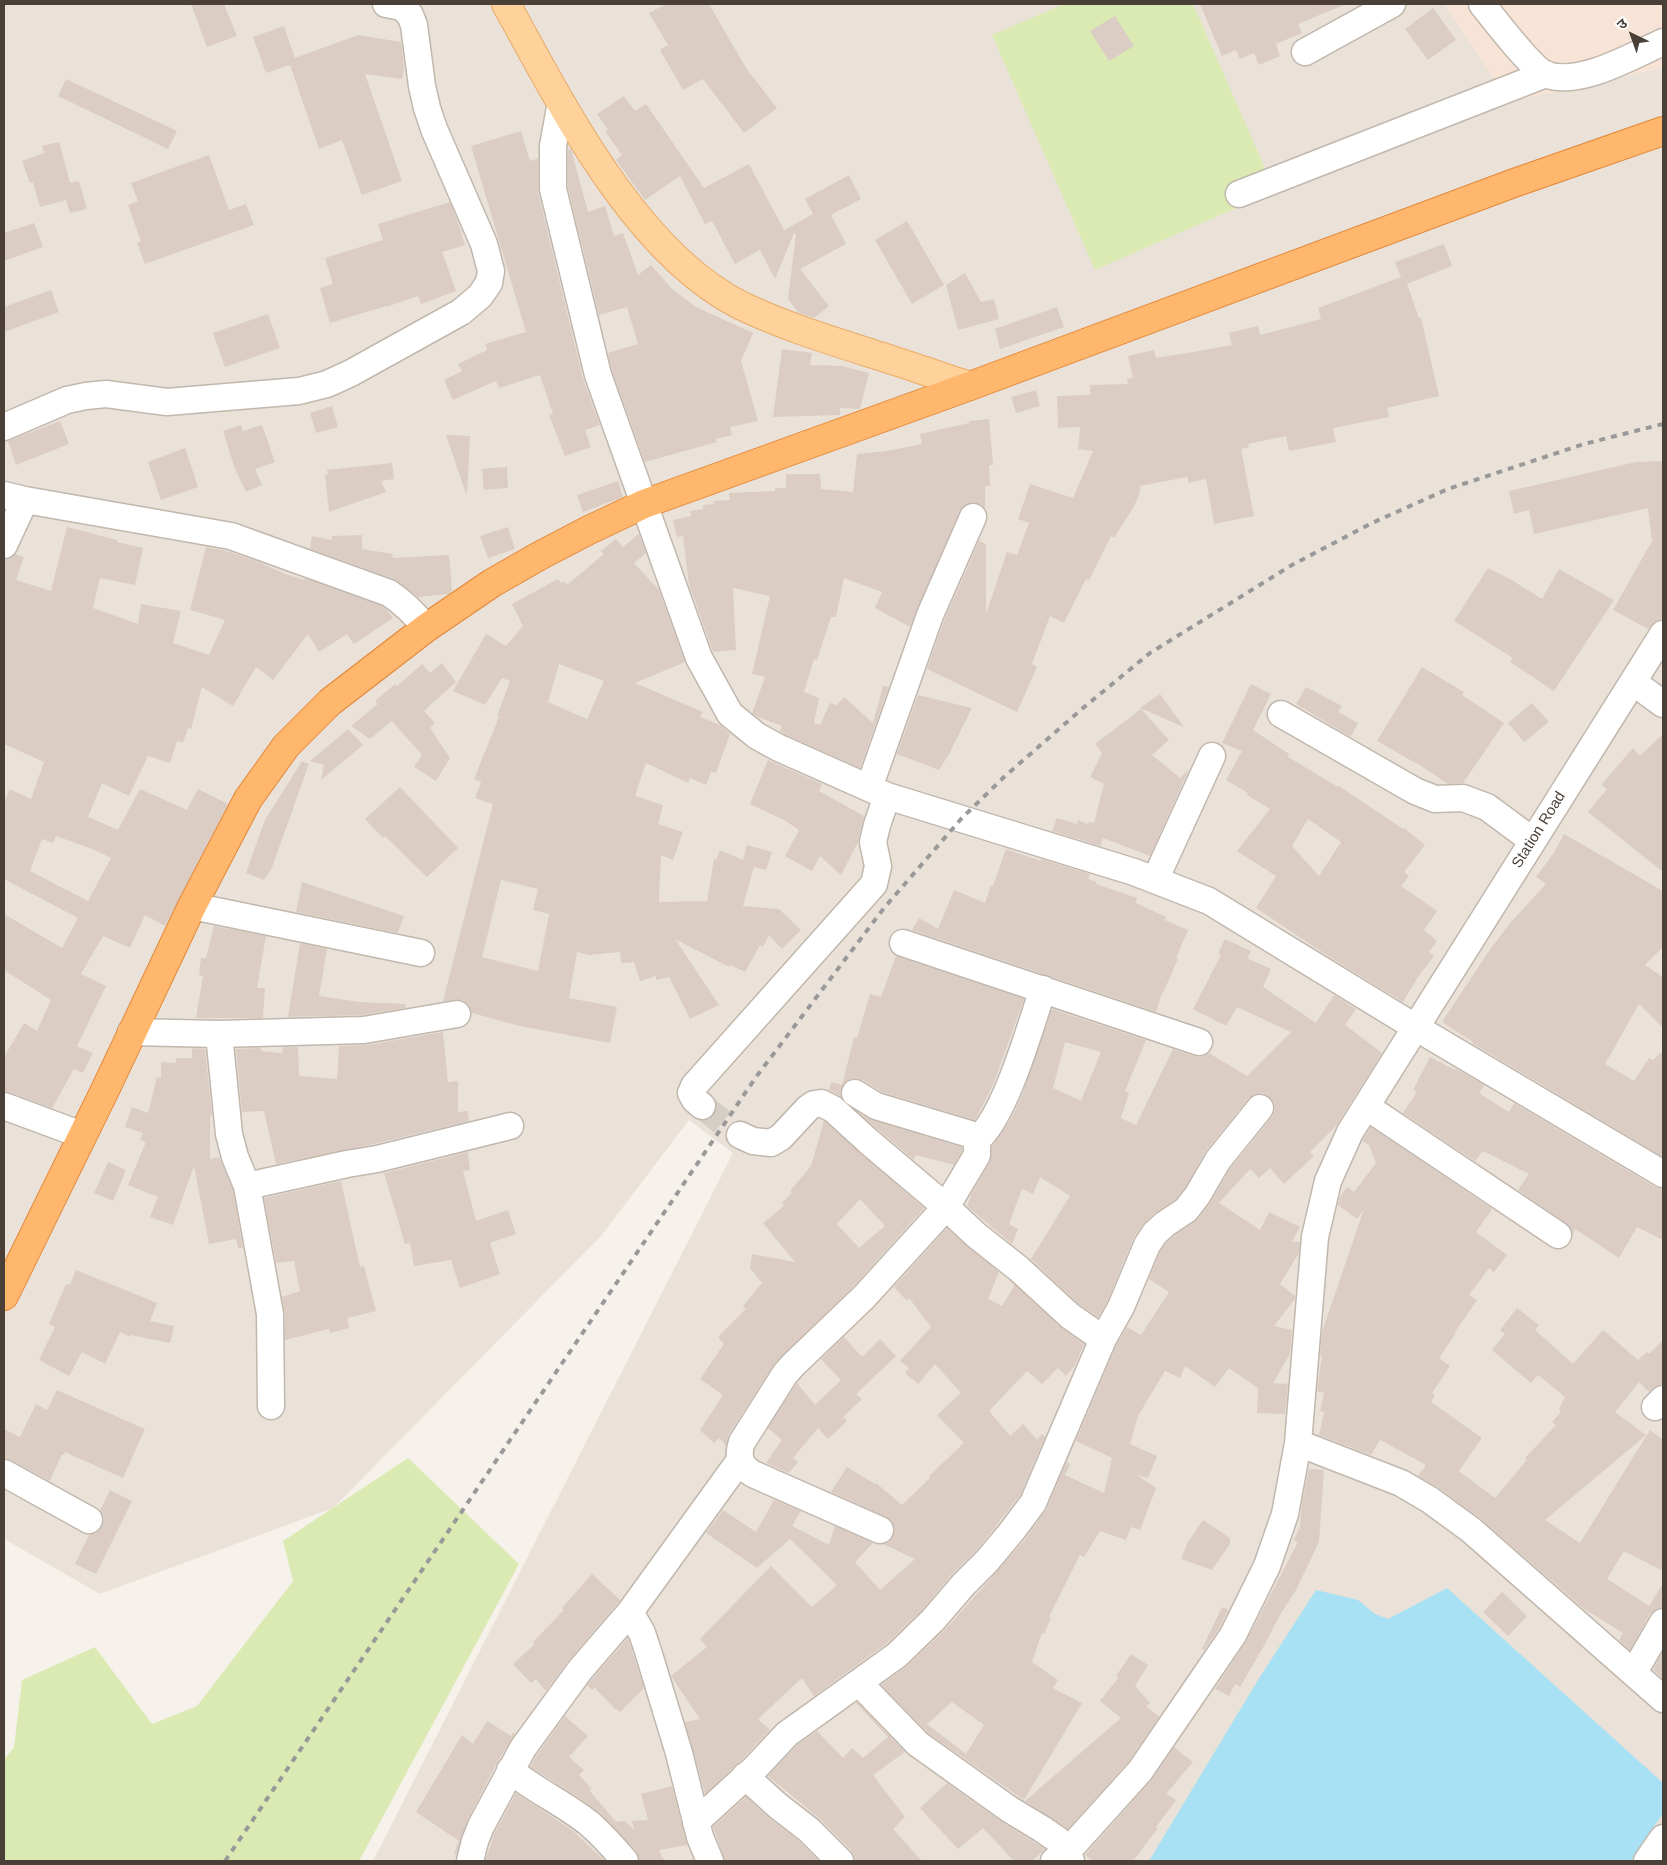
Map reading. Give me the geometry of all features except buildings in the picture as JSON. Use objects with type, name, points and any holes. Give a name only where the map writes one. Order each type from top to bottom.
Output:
[{"type":"highway","points":[[4,1296],[192,906],[248,799],[286,746],[330,702],[426,628],[492,583],[541,555],[644,504],[970,386],[1514,183],[1663,131]]},
{"type":"main road","points":[[506,4],[560,102],[626,202],[669,253],[701,280],[741,305],[804,332],[970,386]]},
{"type":"street","points":[[4,427],[67,400],[86,396],[106,394],[167,402],[300,391],[327,384],[351,373],[461,312],[480,296],[489,283],[491,271],[484,244],[434,129],[427,108],[422,86],[414,25],[410,14],[402,7],[386,4]]},
{"type":"street","points":[[1305,52],[1392,4]]},
{"type":"street","points":[[1482,4],[1527,59],[1546,74]]},
{"type":"street","points":[[1239,194],[1546,74],[1570,77],[1595,73],[1663,42]]},
{"type":"street","points":[[560,102],[553,146],[553,189],[598,375],[698,658],[730,714],[757,736],[779,748],[878,792],[1134,872],[1209,901],[1415,1027],[1663,1174]]},
{"type":"street","points":[[4,545],[14,497],[208,531],[252,542],[389,593],[408,607],[426,628]]},
{"type":"street","points":[[702,1106],[695,1100],[692,1093],[694,1086],[874,884],[878,866],[873,842],[877,825],[878,792],[930,616],[973,517]]},
{"type":"street","name":"Station Road","points":[[1064,1858],[1140,1771],[1233,1635],[1267,1566],[1285,1514],[1298,1443],[1315,1237],[1328,1181],[1350,1132],[1663,634]]},
{"type":"street","points":[[1633,682],[1663,704]]},
{"type":"street","points":[[1281,714],[1415,791],[1435,799],[1463,798],[1487,807],[1533,840]]},
{"type":"street","points":[[1155,880],[1212,756]]},
{"type":"street","points":[[192,906],[422,953]]},
{"type":"street","points":[[903,943],[1199,1042]]},
{"type":"street","points":[[977,1140],[995,1117],[1016,1067],[1043,989]]},
{"type":"street","points":[[131,1032],[219,1034],[364,1030],[457,1014]]},
{"type":"street","points":[[219,1034],[229,1134],[235,1157],[247,1186],[270,1314],[271,1406]]},
{"type":"street","points":[[855,1093],[876,1106],[973,1135],[977,1140],[977,1155],[946,1207],[864,1297],[785,1374],[742,1442],[739,1450],[740,1460],[745,1470],[880,1530]]},
{"type":"street","points":[[740,1135],[753,1141],[772,1143],[781,1137],[814,1104],[821,1103],[833,1109],[976,1235],[1019,1269],[1070,1316],[1104,1339]]},
{"type":"street","points":[[4,1106],[82,1135]]},
{"type":"street","points":[[1366,1107],[1558,1235]]},
{"type":"street","points":[[696,1822],[786,1734],[897,1655],[987,1561],[1033,1503],[1147,1245],[1164,1224],[1186,1210],[1197,1196],[1218,1160],[1260,1108]]},
{"type":"street","points":[[247,1186],[377,1159],[510,1126]]},
{"type":"street","points":[[1298,1443],[1401,1483],[1430,1500],[1471,1530],[1663,1699]]},
{"type":"street","points":[[470,1861],[481,1826],[510,1770],[535,1731],[580,1670],[630,1612],[740,1460]]},
{"type":"street","points":[[4,1472],[88,1520]]},
{"type":"street","points":[[630,1612],[642,1633],[648,1651],[679,1753],[696,1822],[710,1861]]},
{"type":"street","points":[[1634,1672],[1663,1622]]},
{"type":"street","points":[[859,1682],[918,1744],[1009,1810],[1058,1840],[1064,1858]]},
{"type":"street","points":[[510,1770],[522,1780],[590,1824],[625,1861]]},
{"type":"street","points":[[745,1776],[778,1806],[809,1830],[840,1861]]},
{"type":"street","points":[[1647,1861],[1663,1838]]},
{"type":"shaded area","points":[[4,4],[1663,4],[1663,1861],[373,1861],[733,1153],[689,1120],[601,1236],[333,1508],[100,1594],[4,1539]]},
{"type":"shaded area","points":[[1444,4],[1663,4],[1663,68],[1509,102]]},
{"type":"green space","points":[[1064,4],[1193,4],[1275,191],[1095,270],[992,35]]},
{"type":"green space","points":[[408,1458],[519,1564],[359,1861],[4,1861],[4,1760],[14,1747],[22,1680],[95,1647],[152,1724],[197,1706],[293,1581],[283,1541]]},
{"type":"water","points":[[1447,1588],[1663,1783],[1663,1813],[1631,1861],[1149,1861],[1258,1680],[1316,1590],[1358,1600],[1375,1614],[1388,1619]]},
{"type":"tunnel","points":[[702,1106],[740,1135]]},
{"type":"railway","points":[[225,1861],[756,1077],[884,908],[961,819],[1004,777],[1150,653],[1292,565],[1372,523],[1448,489],[1584,444],[1663,424]]}]
